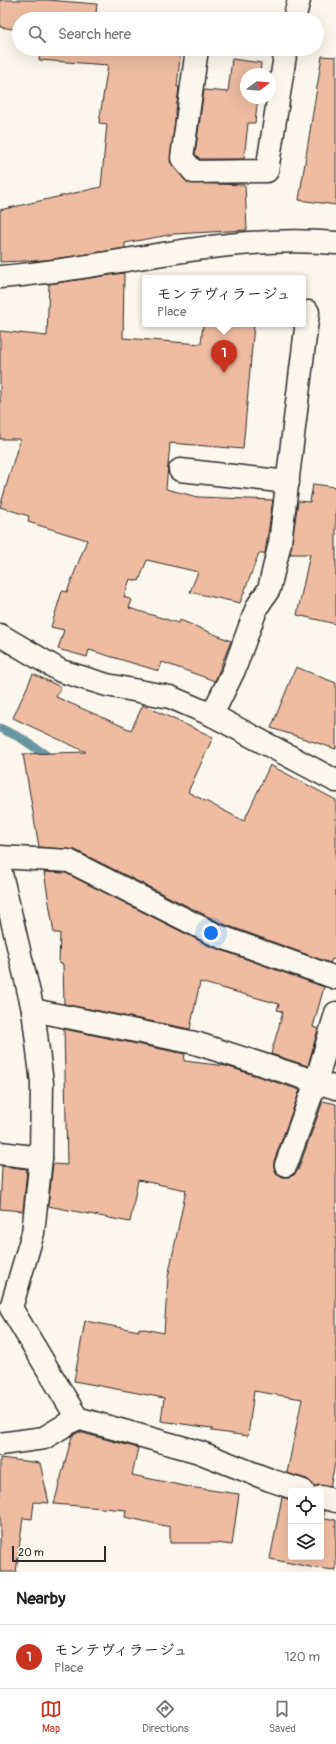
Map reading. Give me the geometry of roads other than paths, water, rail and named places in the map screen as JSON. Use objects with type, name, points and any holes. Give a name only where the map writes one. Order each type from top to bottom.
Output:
[{"type":"street","points":[[296,12],[299,0]]},
{"type":"street","points":[[196,56],[182,158],[194,172],[267,171],[285,56]]},
{"type":"street","points":[[0,277],[239,244],[336,243]]},
{"type":"street","points":[[212,715],[234,670],[257,607],[269,589],[280,543],[308,312]]},
{"type":"street","points":[[180,470],[288,482]]},
{"type":"street","points":[[0,635],[61,671],[107,685],[170,697],[212,715],[336,781]]},
{"type":"street","points":[[0,857],[69,861],[216,935],[336,978]]},
{"type":"street","points":[[0,869],[33,1010],[42,1083],[41,1158],[33,1233],[6,1301],[77,1418],[199,1452],[294,1488]]},
{"type":"street","points":[[33,1010],[196,1043],[326,1085]]},
{"type":"street","points":[[286,1165],[326,1085],[336,1013]]},
{"type":"street","points":[[0,1153],[41,1158]]},
{"type":"street","points":[[0,1444],[44,1438],[77,1418]]},
{"type":"street","points":[[324,1498],[336,1500]]},
{"type":"waterway","points":[[0,728],[21,738],[53,760]]},
{"type":"place","name":"モンテヴィラージュ","points":[[224,373]]}]
